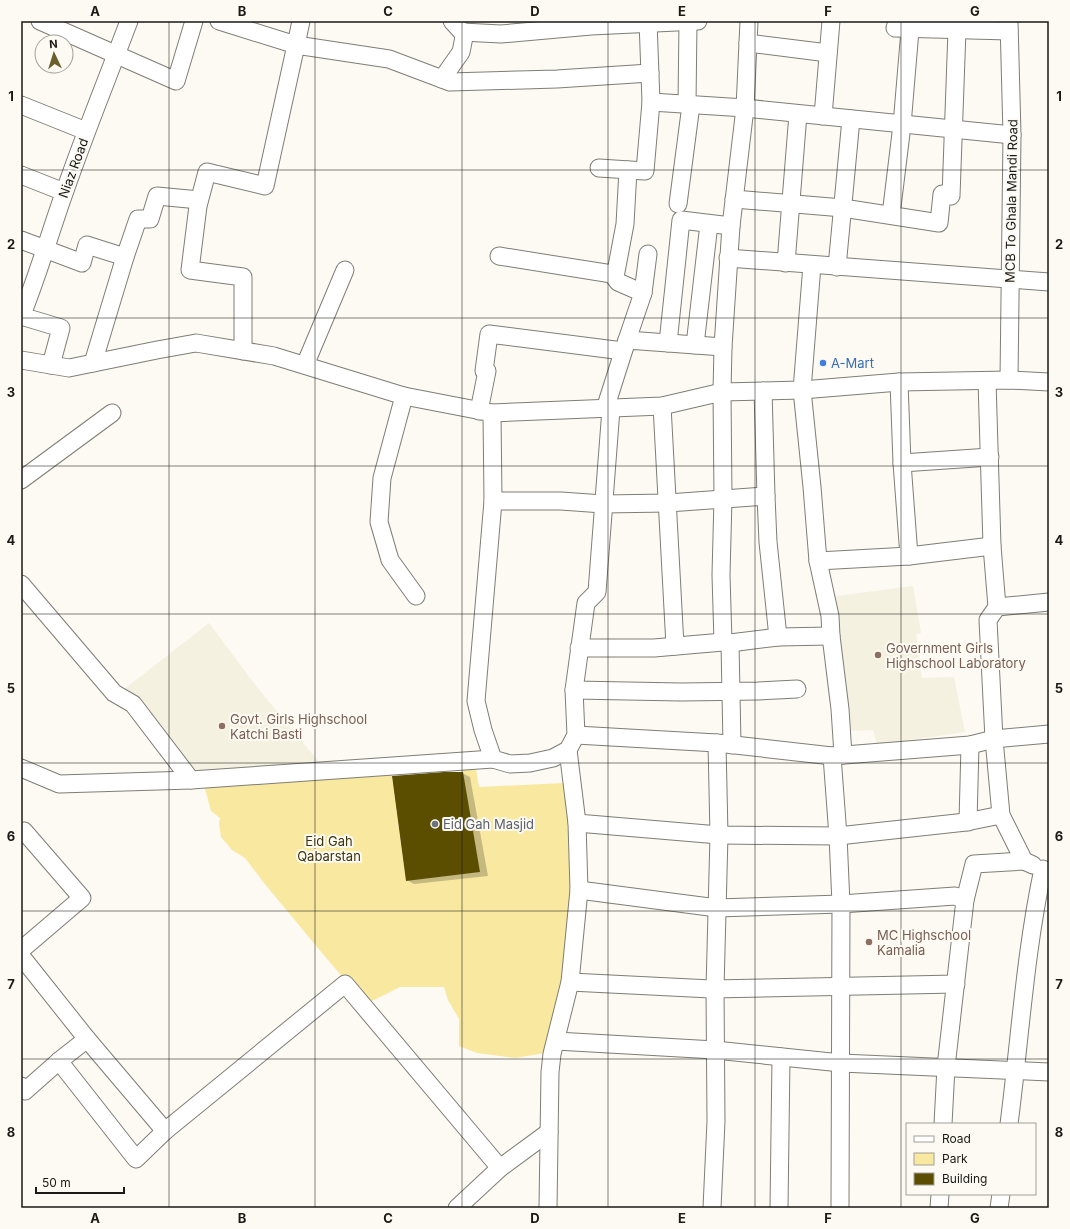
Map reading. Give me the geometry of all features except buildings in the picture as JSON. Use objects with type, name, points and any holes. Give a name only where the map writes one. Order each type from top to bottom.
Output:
[{"type":"street","points":[[40,21],[58,24],[116,54],[176,81],[194,21]]},
{"type":"street","name":"Niaz Road","points":[[21,316],[46,249],[64,192],[86,131],[129,21]]},
{"type":"street","points":[[219,21],[296,44],[389,60],[450,82],[491,82],[650,73]]},
{"type":"street","points":[[243,351],[243,277],[190,270],[199,200],[207,172],[265,186],[301,21]]},
{"type":"street","points":[[452,21],[462,32],[501,34],[591,24],[693,21],[689,105],[678,204]]},
{"type":"street","points":[[712,1208],[716,1121],[716,908],[725,744],[732,691],[721,575],[723,498],[723,347],[730,226],[745,108],[749,21]]},
{"type":"street","points":[[823,116],[831,21]]},
{"type":"street","points":[[599,168],[645,170],[651,102],[649,22]]},
{"type":"street","points":[[891,215],[902,125],[903,25],[957,30],[1009,26]]},
{"type":"street","name":"MCB To Ghala Mandi Road","points":[[1009,26],[1012,136],[1009,280],[1009,380]]},
{"type":"street","points":[[734,199],[843,208],[939,223],[942,194],[951,196],[957,30]]},
{"type":"street","points":[[442,80],[461,52],[465,32]]},
{"type":"street","points":[[748,43],[828,53]]},
{"type":"street","points":[[651,102],[745,108],[1012,136]]},
{"type":"street","points":[[21,105],[86,131]]},
{"type":"street","points":[[786,263],[798,114]]},
{"type":"street","points":[[837,267],[851,119]]},
{"type":"street","points":[[615,277],[625,224],[628,170]]},
{"type":"street","points":[[21,175],[64,192]]},
{"type":"street","points":[[93,363],[138,219],[150,219],[156,196],[199,200]]},
{"type":"street","points":[[668,343],[682,220],[730,226]]},
{"type":"street","points":[[695,345],[709,224]]},
{"type":"street","points":[[21,240],[82,263],[87,245],[125,257]]},
{"type":"street","points":[[21,779],[59,784],[191,780],[493,759],[510,764],[530,763],[553,758],[568,750],[576,735],[574,690],[586,603],[597,592],[608,409],[625,345],[643,293],[648,254]]},
{"type":"street","points":[[498,256],[612,274],[618,282],[643,293]]},
{"type":"street","points":[[728,258],[1049,282]]},
{"type":"street","points":[[812,265],[802,390],[818,561],[830,616],[840,709],[838,756],[838,836],[841,904],[840,1208]]},
{"type":"street","points":[[306,365],[345,270]]},
{"type":"street","points":[[21,316],[61,328],[51,365]]},
{"type":"street","points":[[493,759],[483,730],[476,701],[493,501],[486,412],[487,371],[484,371],[489,334],[625,345],[668,343],[723,347]]},
{"type":"street","points":[[21,360],[69,368],[196,343],[274,356],[404,396],[486,412],[662,406],[722,392],[802,390],[899,382],[1009,380],[1049,382]]},
{"type":"street","points":[[987,381],[992,546],[997,607],[988,620],[994,739],[1001,815],[1024,861]]},
{"type":"street","points":[[899,382],[902,463],[909,556]]},
{"type":"street","points":[[763,392],[770,571],[778,637]]},
{"type":"street","points":[[404,396],[382,478],[379,522],[390,560],[416,596]]},
{"type":"street","points":[[662,406],[675,646]]},
{"type":"street","points":[[21,480],[112,412]]},
{"type":"street","points":[[902,463],[990,457]]},
{"type":"street","points":[[493,501],[561,501],[603,504],[668,503],[766,496]]},
{"type":"street","points":[[818,561],[909,556],[992,546]]},
{"type":"street","points":[[21,584],[114,693],[133,704],[191,780]]},
{"type":"street","points":[[997,607],[1049,602]]},
{"type":"street","points":[[579,648],[654,648],[727,643],[778,637],[831,636]]},
{"type":"street","points":[[574,690],[681,692],[797,689]]},
{"type":"street","points":[[576,735],[725,744],[838,756],[970,745],[994,739],[1049,734]]},
{"type":"street","points":[[968,822],[970,745]]},
{"type":"street","points":[[548,1208],[550,1072],[552,1054],[570,982],[579,890],[577,823],[568,750]]},
{"type":"street","points":[[21,768],[59,784]]},
{"type":"street","points":[[577,823],[719,835],[838,836],[968,822],[1001,815]]},
{"type":"street","points":[[21,833],[24,831],[82,898],[21,950]]},
{"type":"street","points":[[943,1123],[946,1067],[966,900],[974,864],[1024,861],[1046,870],[1035,908],[1025,973],[1016,1070],[1009,1123]]},
{"type":"street","points":[[579,890],[716,908],[841,904],[955,896],[966,900]]},
{"type":"street","points":[[21,956],[87,1039],[165,1131]]},
{"type":"street","points":[[570,982],[715,989],[956,984]]},
{"type":"street","points":[[59,1061],[136,1159],[165,1131],[345,984],[500,1168]]},
{"type":"street","points":[[21,1086],[25,1091],[87,1039]]},
{"type":"street","points":[[556,1041],[715,1050],[841,1064],[1049,1072]]},
{"type":"street","points":[[779,1208],[780,1057]]},
{"type":"street","points":[[457,1208],[500,1168],[549,1132]]},
{"type":"street","points":[[939,1208],[940,1195]]},
{"type":"street","points":[[999,1208],[1001,1195]]},
{"type":"shaded area","name":"Government Girls Highschool Laboratory","points":[[913,586],[921,633],[916,634],[922,678],[954,677],[965,732],[877,745],[873,730],[847,731],[829,597]]},
{"type":"shaded area","name":"Govt. Girls Highschool Katchi Basti","points":[[209,623],[260,691],[319,762],[195,771],[123,690]]},
{"type":"green space","name":"Eid Gah Qabarstan","points":[[475,763],[479,787],[564,783],[575,822],[575,898],[551,1052],[515,1058],[477,1053],[459,1046],[459,1019],[448,1000],[444,987],[400,987],[366,1004],[264,883],[245,858],[232,850],[221,837],[219,823],[220,818],[211,811],[204,785],[391,770],[406,881],[480,872],[461,764]]},
{"type":"place","name":"A-Mart","points":[[823,363]]},
{"type":"place","name":"Government Girls Highschool Laboratory","points":[[878,655]]},
{"type":"place","name":"Govt. Girls Highschool Katchi Basti","points":[[222,726]]},
{"type":"place","name":"Eid Gah Masjid","points":[[435,824]]},
{"type":"place","name":"MC Highschool Kamalia","points":[[869,942]]}]
